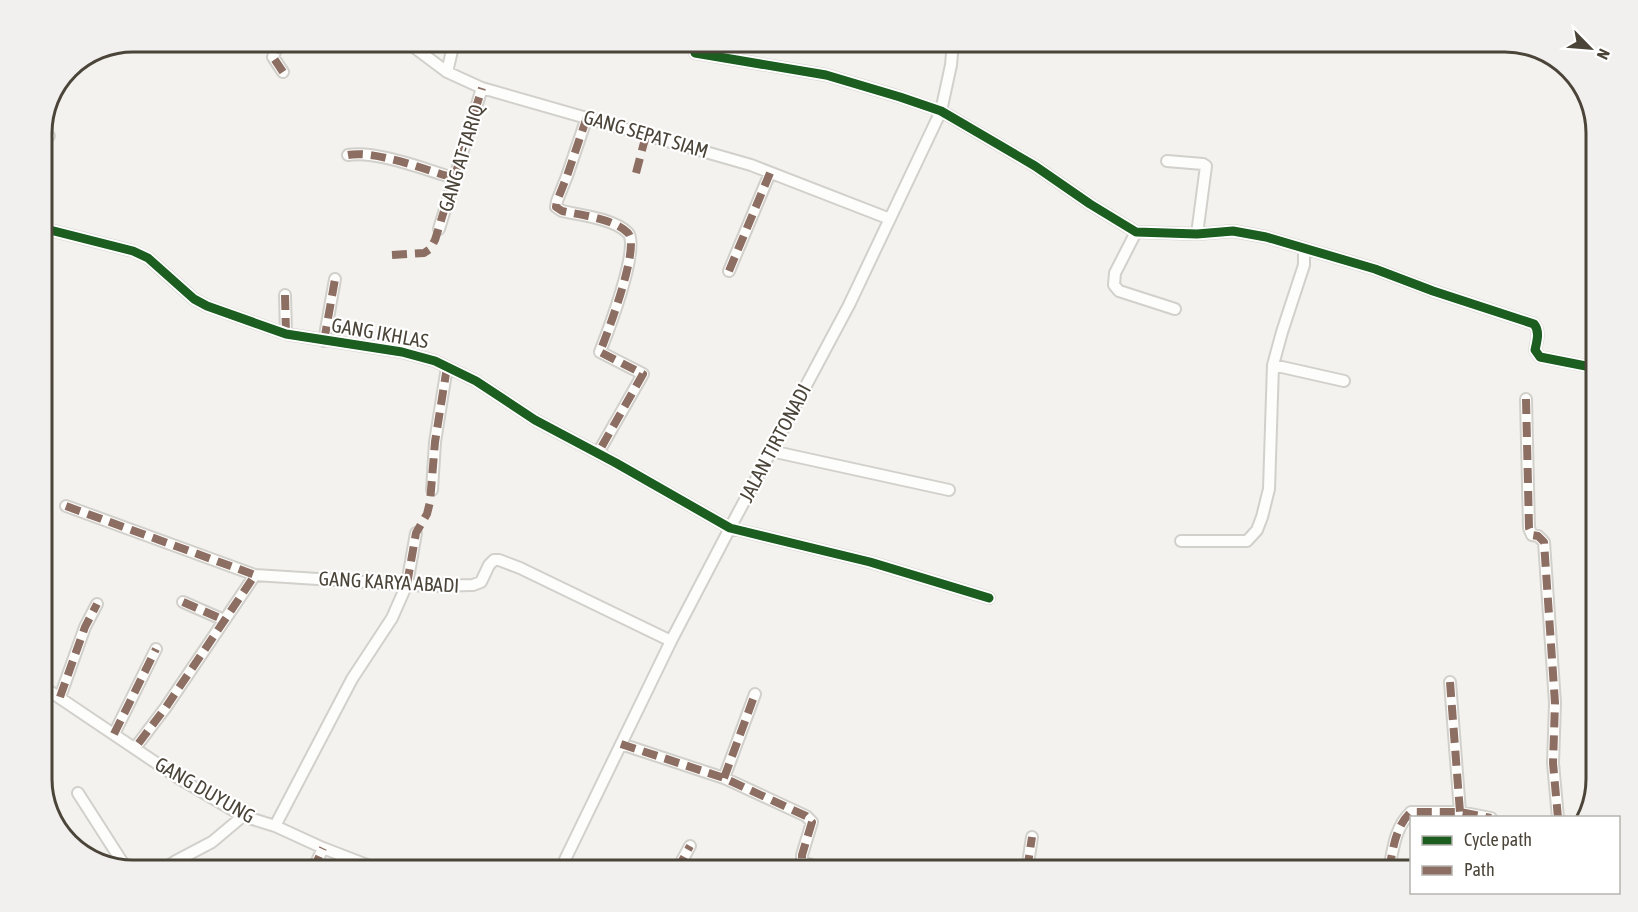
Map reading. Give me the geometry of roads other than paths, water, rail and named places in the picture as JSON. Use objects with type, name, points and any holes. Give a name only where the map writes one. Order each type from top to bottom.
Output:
[{"type":"street","points":[[274,53],[273,57],[284,72]]},
{"type":"street","name":"GANG SEPAT SIAM","points":[[422,53],[447,72],[482,88],[751,165],[890,219]]},
{"type":"street","points":[[447,72],[451,53]]},
{"type":"street","points":[[695,53],[826,75],[942,111],[1035,165],[1090,204],[1136,232],[1197,234],[1233,231],[1266,237],[1375,269],[1433,291],[1534,324],[1538,334],[1535,350],[1540,357],[1585,366]]},
{"type":"street","name":"JALAN TIRTONADI","points":[[565,860],[671,641],[849,305],[942,111],[952,53]]},
{"type":"street","name":"GANG AT-TARIQ","points":[[439,229],[482,88]]},
{"type":"street","points":[[587,117],[556,207],[562,211],[605,221],[626,231],[631,236],[627,269],[613,318],[600,352],[643,374],[598,453]]},
{"type":"street","points":[[348,155],[360,153],[454,178]]},
{"type":"street","points":[[1167,161],[1206,166],[1197,234]]},
{"type":"street","points":[[729,271],[770,172]]},
{"type":"street","name":"GANG IKHLAS","points":[[53,231],[133,251],[148,258],[194,299],[207,306],[286,334],[402,352],[447,367],[476,381],[535,420],[730,528],[870,562],[989,598]]},
{"type":"street","points":[[1136,232],[1115,273],[1114,285],[1119,291],[1175,309]]},
{"type":"street","points":[[1181,541],[1246,541],[1257,530],[1269,489],[1273,366],[1304,265],[1304,248]]},
{"type":"street","points":[[324,341],[335,279]]},
{"type":"street","points":[[285,295],[286,334]]},
{"type":"street","points":[[1273,366],[1344,381]]},
{"type":"street","points":[[432,490],[435,442],[447,367]]},
{"type":"street","points":[[1526,399],[1529,528],[1532,535],[1538,536],[1544,542],[1555,703],[1553,763],[1558,816]]},
{"type":"street","points":[[771,451],[949,490]]},
{"type":"street","name":"GANG KARYA ABADI","points":[[66,506],[255,575],[428,586],[473,585],[481,582],[494,560],[499,560],[671,641]]},
{"type":"street","points":[[275,826],[352,679],[392,618],[407,585],[416,533]]},
{"type":"street","points":[[135,748],[166,707],[255,575]]},
{"type":"street","points":[[183,602],[224,620]]},
{"type":"street","points":[[60,697],[85,627],[97,604]]},
{"type":"street","points":[[114,734],[156,649]]},
{"type":"street","points":[[1450,682],[1460,812]]},
{"type":"street","name":"GANG DUYUNG","points":[[53,693],[180,779],[243,816],[275,826],[354,860]]},
{"type":"street","points":[[724,777],[755,694]]},
{"type":"street","points":[[621,744],[724,777],[810,819],[812,822],[802,860]]},
{"type":"street","points":[[78,794],[120,858]]},
{"type":"street","points":[[1391,860],[1402,821],[1411,812],[1460,812],[1481,816]]},
{"type":"street","points":[[178,860],[212,842],[243,816]]},
{"type":"street","points":[[1029,860],[1032,837]]},
{"type":"street","points":[[682,860],[690,846]]},
{"type":"street","points":[[318,860],[323,848]]}]
